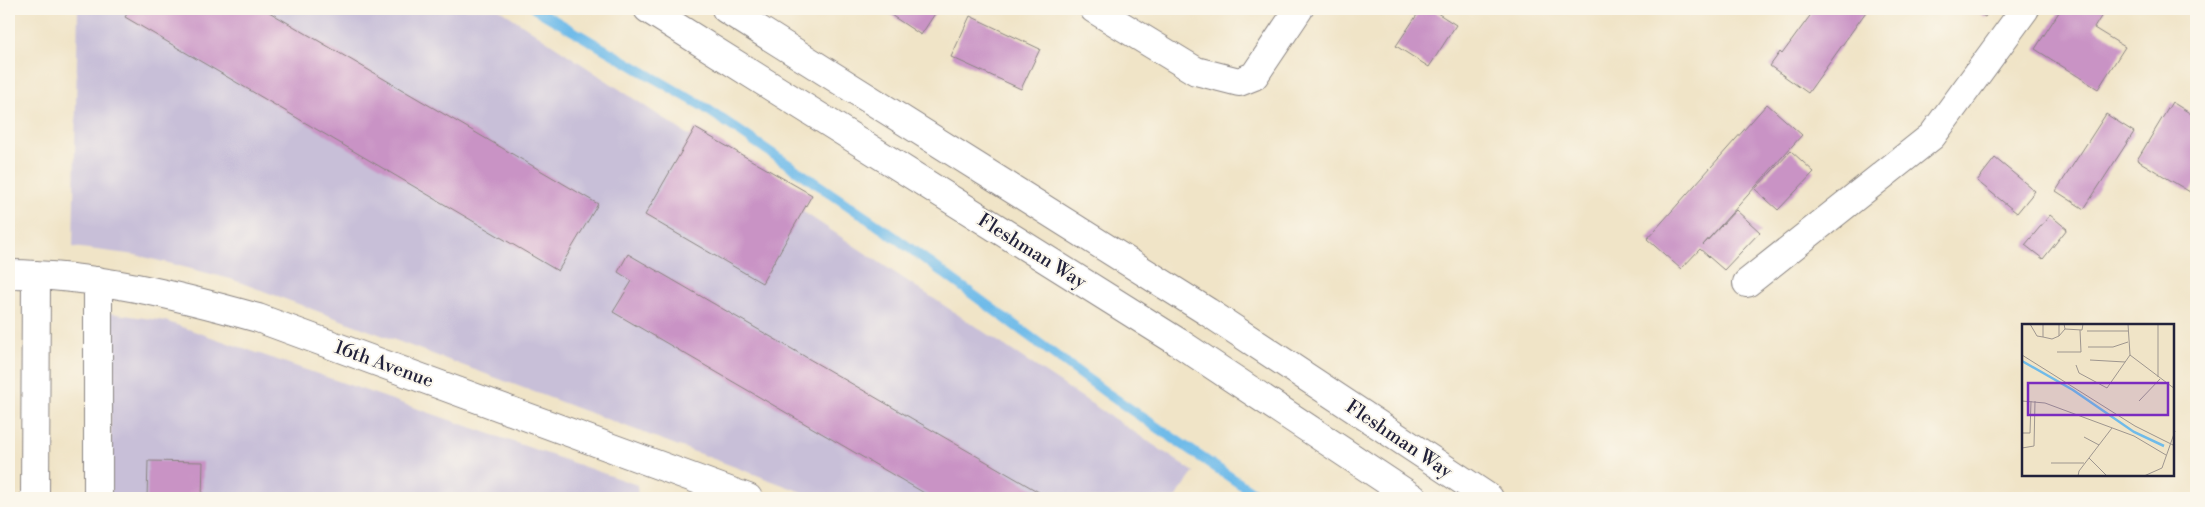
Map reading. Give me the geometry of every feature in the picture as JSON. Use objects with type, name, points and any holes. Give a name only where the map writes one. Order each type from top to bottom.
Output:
[{"type":"main road","name":"Fleshman Way","points":[[648,9],[1178,342],[1413,498]]},
{"type":"main road","name":"Fleshman Way","points":[[726,9],[1208,312],[1489,498]]},
{"type":"main road","points":[[1094,9],[1196,70],[1238,82],[1254,76],[1299,9]]},
{"type":"main road","points":[[1747,283],[1932,136],[2025,9]]},
{"type":"main road","name":"16th Avenue","points":[[9,274],[98,280],[181,296],[258,318],[748,498]]},
{"type":"main road","points":[[35,498],[36,275]]},
{"type":"main road","points":[[98,280],[98,498]]},
{"type":"shaded area","points":[[78,9],[499,9],[1194,472],[1175,498],[818,498],[231,279],[136,255],[73,247]]},
{"type":"shaded area","points":[[110,313],[165,321],[637,485],[638,498],[111,498]]},
{"type":"building","points":[[130,9],[264,9],[598,204],[558,271],[125,17]]},
{"type":"building","points":[[882,9],[938,9],[921,35]]},
{"type":"building","points":[[1421,9],[1431,9],[1456,25],[1429,67],[1396,46]]},
{"type":"building","points":[[1815,9],[1868,9],[1808,93],[1770,66],[1780,52],[1782,54]]},
{"type":"building","points":[[1972,9],[1991,9],[1985,17]]},
{"type":"building","points":[[2061,9],[2105,10],[2094,28],[2125,47],[2098,89],[2035,49]]},
{"type":"building","points":[[970,16],[1040,49],[1021,89],[951,57]]},
{"type":"building","points":[[2172,102],[2196,117],[2196,182],[2190,192],[2137,160]]},
{"type":"building","points":[[1767,104],[1802,135],[1703,245],[1736,210],[1760,232],[1724,270],[1700,249],[1681,269],[1647,239]]},
{"type":"building","points":[[2106,114],[2134,132],[2084,209],[2056,191]]},
{"type":"building","points":[[695,128],[812,195],[762,283],[645,215]]},
{"type":"building","points":[[1791,151],[1814,172],[1778,210],[1755,189]]},
{"type":"building","points":[[1995,158],[2035,191],[2017,213],[1977,181]]},
{"type":"building","points":[[2050,215],[2067,229],[2043,259],[2025,245]]},
{"type":"building","points":[[628,254],[1049,498],[933,498],[613,312],[632,281],[618,272]]},
{"type":"building","points":[[148,461],[203,462],[202,498],[147,498]]},
{"type":"waterway","points":[[535,9],[704,107],[896,238],[1108,394],[1261,498]]}]
